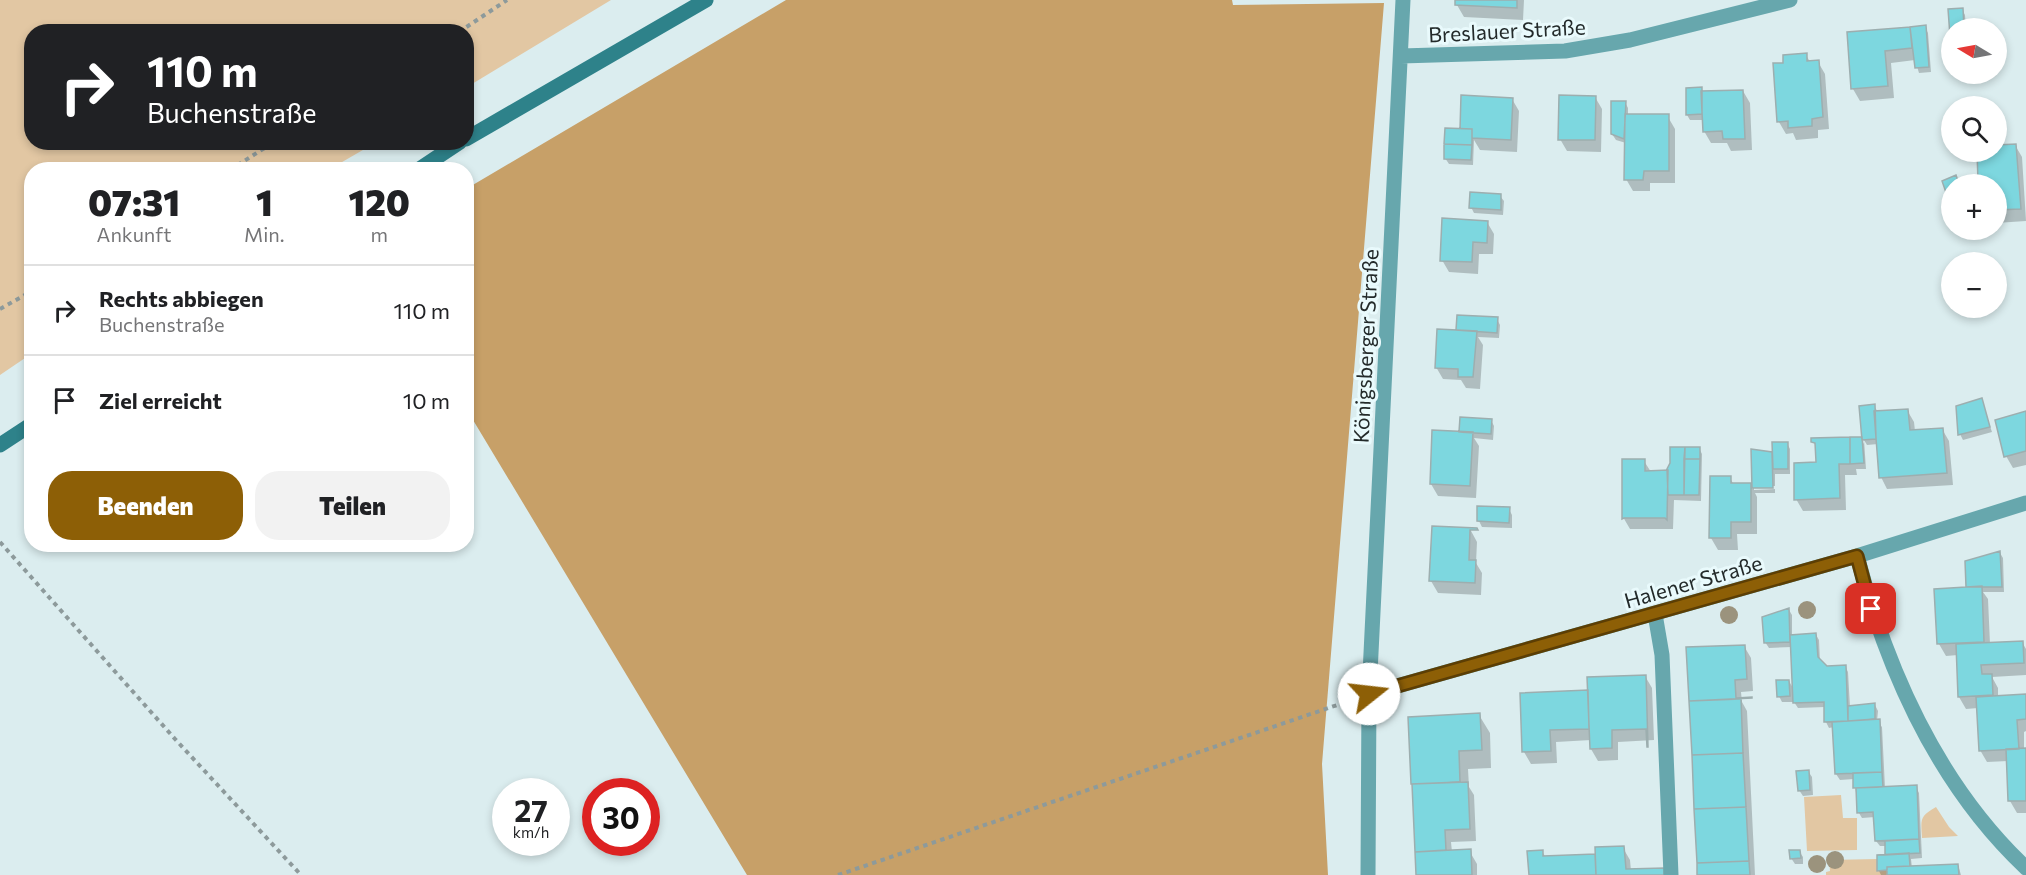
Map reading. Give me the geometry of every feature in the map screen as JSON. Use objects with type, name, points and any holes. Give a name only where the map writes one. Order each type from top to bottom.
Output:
[{"type":"main road","points":[[474,134],[706,0]]},
{"type":"main road","points":[[430,162],[448,150]]},
{"type":"main road","points":[[0,445],[24,429]]},
{"type":"street","name":"Königsberger Straße","points":[[1368,875],[1369,694],[1403,0]]},
{"type":"street","name":"Breslauer Straße","points":[[1401,56],[1564,51],[1630,40],[1790,0]]},
{"type":"street","name":"Halener Straße","points":[[1369,694],[1857,556],[2026,503]]},
{"type":"street","points":[[1857,556],[1871,609],[1905,695],[1947,772],[2001,844],[2026,868]]},
{"type":"street","points":[[1655,614],[1662,655],[1671,875]]},
{"type":"path","points":[[471,24],[507,0]]},
{"type":"path","points":[[242,162],[261,150]]},
{"type":"path","points":[[0,309],[24,296]]},
{"type":"path","points":[[0,542],[175,740],[302,875]]},
{"type":"path","points":[[838,875],[1369,694]]},
{"type":"shaded area","points":[[0,0],[611,0],[474,83],[474,24],[24,24],[24,150],[363,150],[342,162],[24,162],[24,359],[0,375]]},
{"type":"shaded area","points":[[786,0],[1232,0],[1233,5],[1384,3],[1322,764],[1328,875],[747,875],[474,422],[474,184]]},
{"type":"shaded area","points":[[1841,795],[1843,818],[1857,818],[1857,850],[1807,851],[1804,797]]},
{"type":"shaded area","points":[[1936,807],[1958,836],[1922,838],[1922,819]]},
{"type":"shaded area","points":[[1877,859],[1877,871],[1887,870],[1887,875],[1826,875],[1826,872],[1830,871],[1829,860]]},
{"type":"building","points":[[1455,0],[1517,0],[1517,8],[1455,5]]},
{"type":"building","points":[[1963,8],[1964,18],[1949,18],[1948,9]]},
{"type":"building","points":[[1926,25],[1929,67],[1915,68],[1910,27]]},
{"type":"building","points":[[1910,27],[1912,48],[1885,51],[1888,86],[1851,89],[1847,32]]},
{"type":"building","points":[[1807,53],[1807,61],[1819,60],[1823,117],[1812,119],[1812,126],[1788,128],[1788,121],[1777,122],[1773,63],[1783,63],[1783,55]]},
{"type":"building","points":[[1702,87],[1702,114],[1686,115],[1686,88]]},
{"type":"building","points":[[1743,90],[1745,139],[1723,139],[1722,131],[1703,132],[1701,91]]},
{"type":"building","points":[[1461,95],[1513,98],[1511,140],[1472,138],[1472,129],[1460,129]]},
{"type":"building","points":[[1559,95],[1596,96],[1595,140],[1558,140]]},
{"type":"building","points":[[1611,101],[1626,101],[1624,139],[1611,134]]},
{"type":"building","points":[[1625,114],[1669,114],[1669,171],[1644,171],[1643,180],[1624,180]]},
{"type":"building","points":[[1445,128],[1472,129],[1472,145],[1444,144]]},
{"type":"building","points":[[1444,144],[1472,145],[1471,160],[1444,159]]},
{"type":"building","points":[[2007,144],[2016,144],[2021,209],[2007,210],[2007,174],[1978,174],[1977,162],[2007,162]]},
{"type":"building","points":[[1470,192],[1501,194],[1501,210],[1469,208]]},
{"type":"building","points":[[1442,218],[1488,221],[1487,243],[1473,242],[1472,262],[1440,261]]},
{"type":"building","points":[[1457,315],[1498,317],[1497,333],[1456,330]]},
{"type":"building","points":[[1437,329],[1477,331],[1473,377],[1458,377],[1458,369],[1435,368]]},
{"type":"building","points":[[1982,398],[1990,427],[1958,435],[1956,406]]},
{"type":"building","points":[[1875,404],[1876,439],[1862,440],[1859,406]]},
{"type":"building","points":[[1908,409],[1910,430],[1943,428],[1947,473],[1879,478],[1874,411]]},
{"type":"building","points":[[2026,411],[2026,451],[2004,457],[1995,420]]},
{"type":"building","points":[[1460,417],[1492,419],[1491,434],[1459,432]]},
{"type":"building","points":[[1432,430],[1473,432],[1470,486],[1430,484]]},
{"type":"building","points":[[1850,437],[1850,464],[1839,464],[1840,498],[1794,500],[1794,463],[1816,462],[1815,443],[1811,442],[1811,438]]},
{"type":"building","points":[[1850,437],[1862,437],[1864,463],[1850,464]]},
{"type":"building","points":[[1772,442],[1788,442],[1788,469],[1773,469]]},
{"type":"building","points":[[1670,447],[1685,447],[1684,495],[1668,495],[1667,469],[1670,463]]},
{"type":"building","points":[[1685,447],[1700,447],[1700,459],[1684,459]]},
{"type":"building","points":[[1751,449],[1772,452],[1773,488],[1752,488]]},
{"type":"building","points":[[1622,459],[1645,459],[1645,471],[1668,470],[1667,520],[1665,518],[1622,519]]},
{"type":"building","points":[[1684,459],[1700,459],[1699,495],[1684,495]]},
{"type":"building","points":[[1710,476],[1731,476],[1731,483],[1751,483],[1751,522],[1731,522],[1731,538],[1709,538]]},
{"type":"building","points":[[1477,506],[1510,507],[1509,523],[1477,521]]},
{"type":"building","points":[[1432,526],[1477,528],[1478,530],[1470,530],[1469,560],[1476,560],[1475,583],[1429,581]]},
{"type":"building","points":[[2000,551],[2002,587],[1966,587],[1965,561]]},
{"type":"building","points":[[1982,586],[1984,642],[1937,644],[1934,589]]},
{"type":"building","points":[[1789,608],[1790,642],[1764,643],[1762,617]]},
{"type":"building","points":[[1816,633],[1818,657],[1827,666],[1846,665],[1848,721],[1824,722],[1824,702],[1793,703],[1790,635]]},
{"type":"building","points":[[2023,641],[2024,663],[1981,665],[1982,674],[1992,674],[1993,695],[1958,697],[1956,644]]},
{"type":"building","points":[[1745,645],[1747,679],[1735,680],[1736,698],[1752,698],[1689,701],[1686,647]]},
{"type":"building","points":[[1646,675],[1648,747],[1646,729],[1612,730],[1612,748],[1590,749],[1587,677]]},
{"type":"building","points":[[1776,680],[1789,680],[1790,696],[1777,697]]},
{"type":"building","points":[[1588,690],[1589,729],[1550,730],[1551,751],[1522,752],[1520,693]]},
{"type":"building","points":[[2026,694],[2026,719],[2017,720],[2019,749],[1979,751],[1976,697]]},
{"type":"building","points":[[1741,699],[1743,753],[1692,755],[1689,701]]},
{"type":"building","points":[[1875,703],[1875,719],[1848,721],[1848,706]]},
{"type":"building","points":[[1480,713],[1482,750],[1459,751],[1460,782],[1411,784],[1408,717]]},
{"type":"building","points":[[1880,719],[1882,772],[1835,774],[1832,722]]},
{"type":"building","points":[[2026,748],[2026,801],[2008,801],[2006,749]]},
{"type":"building","points":[[1743,753],[1746,807],[1694,809],[1692,755]]},
{"type":"building","points":[[1809,770],[1810,790],[1798,791],[1796,771]]},
{"type":"building","points":[[1882,772],[1883,787],[1853,788],[1853,773]]},
{"type":"building","points":[[1468,782],[1470,829],[1445,830],[1446,850],[1415,852],[1412,784]]},
{"type":"building","points":[[1917,785],[1919,839],[1875,841],[1873,812],[1857,813],[1856,788]]},
{"type":"building","points":[[1746,807],[1749,861],[1697,863],[1694,809]]},
{"type":"building","points":[[1919,839],[1920,853],[1885,855],[1885,841]]},
{"type":"building","points":[[1624,846],[1626,869],[1664,868],[1664,875],[1596,875],[1595,847]]},
{"type":"building","points":[[1471,849],[1472,875],[1416,875],[1415,852]]},
{"type":"building","points":[[1543,850],[1543,856],[1595,854],[1596,875],[1529,875],[1527,851]]},
{"type":"building","points":[[1789,850],[1800,850],[1801,858],[1790,859]]},
{"type":"building","points":[[1909,853],[1910,866],[1887,867],[1887,870],[1877,871],[1877,855]]},
{"type":"building","points":[[1749,861],[1750,875],[1697,875],[1697,863]]},
{"type":"building","points":[[1958,864],[1959,875],[1887,875],[1887,867]]},
{"type":"route","points":[[1369,694],[1857,556],[1871,609]]}]
